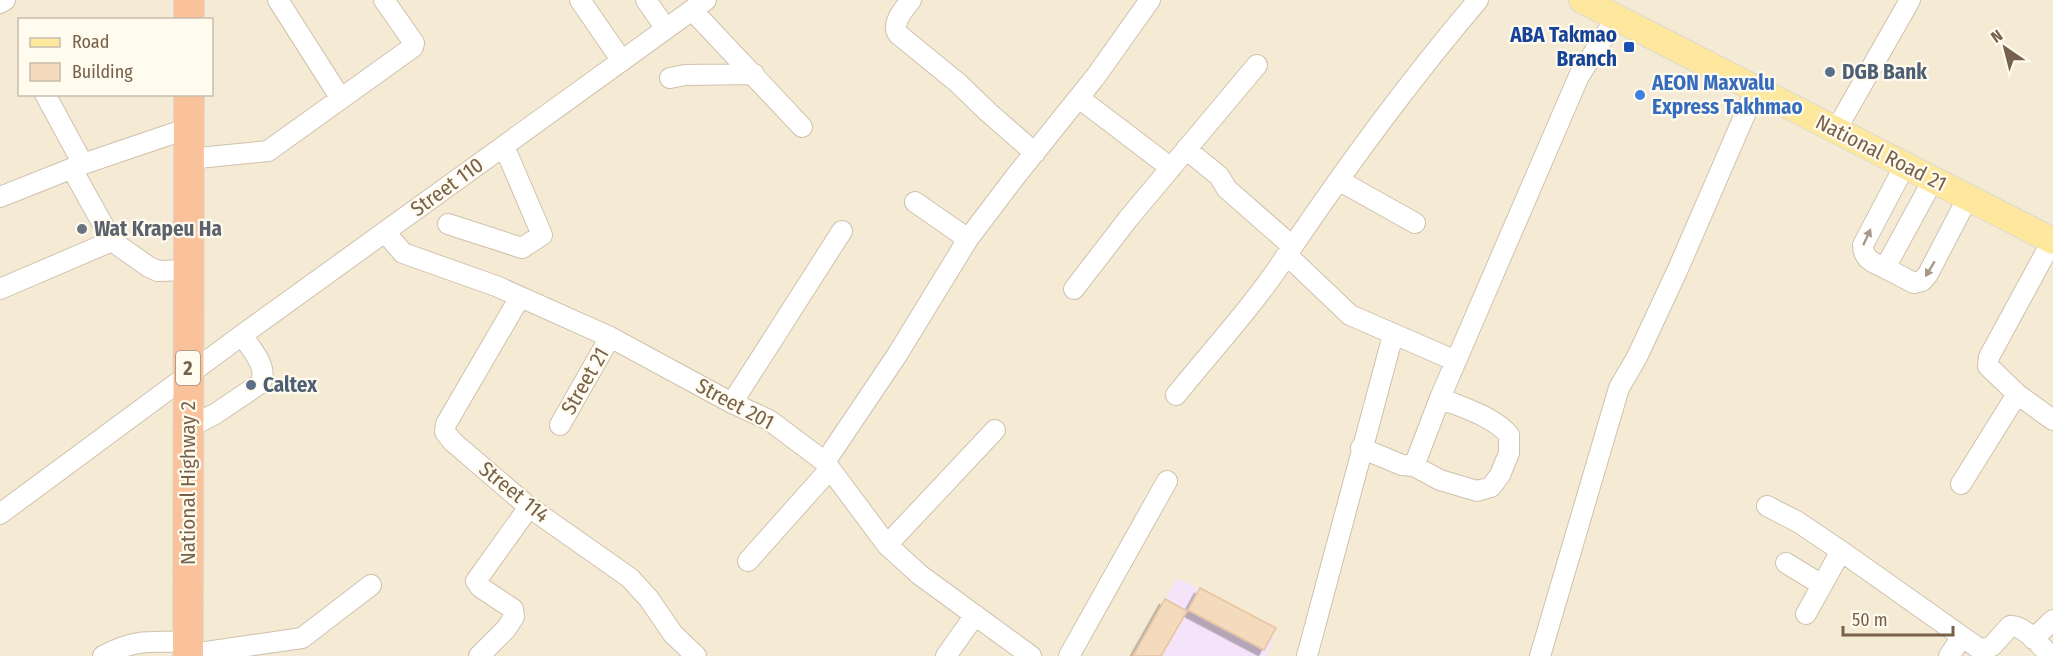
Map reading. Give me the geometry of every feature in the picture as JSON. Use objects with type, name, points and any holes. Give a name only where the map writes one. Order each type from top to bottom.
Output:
[{"type":"highway","points":[[189,0],[189,18]]},
{"type":"highway","name":"National Highway 2","points":[[188,650],[189,96]]},
{"type":"main road","name":"National Road 21","points":[[1582,0],[2053,241]]},
{"type":"street","points":[[0,3],[5,0]]},
{"type":"street","points":[[278,0],[341,99]]},
{"type":"street","points":[[188,159],[268,151],[413,47],[414,43],[384,0]]},
{"type":"street","points":[[580,0],[622,61]]},
{"type":"street","points":[[646,0],[666,29]]},
{"type":"street","points":[[911,0],[896,24],[895,30],[898,34],[958,83],[1035,153]]},
{"type":"street","points":[[748,561],[828,466],[969,239],[1079,99],[1150,0]]},
{"type":"street","points":[[1176,395],[1290,250],[1382,120],[1478,0]]},
{"type":"street","points":[[1836,130],[1910,0]]},
{"type":"street","points":[[699,5],[754,74],[802,127]]},
{"type":"street","name":"Street 110","points":[[2,510],[699,5]]},
{"type":"street","points":[[1414,466],[1440,398],[1579,76],[1616,18]]},
{"type":"street","points":[[1074,289],[1186,149],[1257,65]]},
{"type":"street","points":[[670,78],[685,75],[754,74]]},
{"type":"street","points":[[1540,656],[1619,388],[1637,357],[1678,269],[1756,89]]},
{"type":"street","points":[[46,96],[112,241],[158,271],[189,270]]},
{"type":"street","points":[[1079,99],[1171,168]]},
{"type":"street","points":[[0,197],[189,128]]},
{"type":"street","points":[[448,224],[522,248],[542,235],[504,146]]},
{"type":"street","points":[[1186,149],[1219,176],[1227,189],[1290,250],[1350,315],[1456,361]]},
{"type":"street","points":[[1905,165],[1863,245],[1863,253],[1869,260],[1914,283],[1922,281],[1928,274],[1968,198]]},
{"type":"street","points":[[1885,268],[1933,180]]},
{"type":"street","points":[[1340,181],[1415,224]]},
{"type":"street","points":[[915,202],[969,239]]},
{"type":"street","points":[[732,403],[842,231]]},
{"type":"street","name":"Street 201","points":[[385,232],[403,253],[496,286],[610,337],[732,403],[769,420],[828,466],[887,545],[920,575],[1031,656]]},
{"type":"street","points":[[0,289],[112,241]]},
{"type":"street","points":[[2053,241],[1989,357],[1988,366],[2018,394],[2053,420]]},
{"type":"street","name":"Street 114","points":[[520,297],[446,424],[445,432],[453,442],[529,507],[630,578],[649,599],[673,634],[696,656]]},
{"type":"street","points":[[188,428],[215,414],[261,382],[264,376],[263,369],[242,335]]},
{"type":"street","points":[[1307,656],[1393,335]]},
{"type":"street","name":"Street 21","points":[[560,425],[610,337]]},
{"type":"street","points":[[1962,484],[2018,394]]},
{"type":"street","points":[[1361,448],[1402,465],[1414,466],[1440,480],[1477,491],[1491,487],[1500,475],[1509,453],[1509,435],[1502,427],[1440,398]]},
{"type":"street","points":[[887,545],[995,430]]},
{"type":"street","points":[[1069,656],[1167,481]]},
{"type":"street","points":[[1767,506],[1798,522],[1981,650],[1992,646],[2010,626],[2017,626],[2051,656]]},
{"type":"street","points":[[479,656],[506,629],[514,617],[513,609],[480,587],[476,581],[529,507]]},
{"type":"street","points":[[1806,614],[1841,551]]},
{"type":"street","points":[[1786,563],[1822,585]]},
{"type":"street","points":[[104,656],[134,642],[206,652],[302,638],[370,585]]},
{"type":"street","points":[[946,656],[975,615]]},
{"type":"street","points":[[2032,639],[2053,620]]},
{"type":"street","points":[[1949,656],[1962,637]]},
{"type":"shaded area","points":[[0,0],[2053,0],[2053,656],[0,656]]},
{"type":"shaded area","points":[[1177,578],[1277,627],[1267,656],[1133,656]]},
{"type":"building","points":[[1200,588],[1276,628],[1264,650],[1188,610]]},
{"type":"building","points":[[1165,599],[1187,611],[1161,656],[1133,656]]},
{"type":"place","name":"ABA Takmao Branch","points":[[1629,47]]},
{"type":"place","name":"DGB Bank","points":[[1830,72]]},
{"type":"place","name":"AEON Maxvalu Express Takhmao","points":[[1640,95]]},
{"type":"place","name":"Wat Krapeu Ha","points":[[82,229]]},
{"type":"place","name":"Caltex","points":[[251,385]]}]
